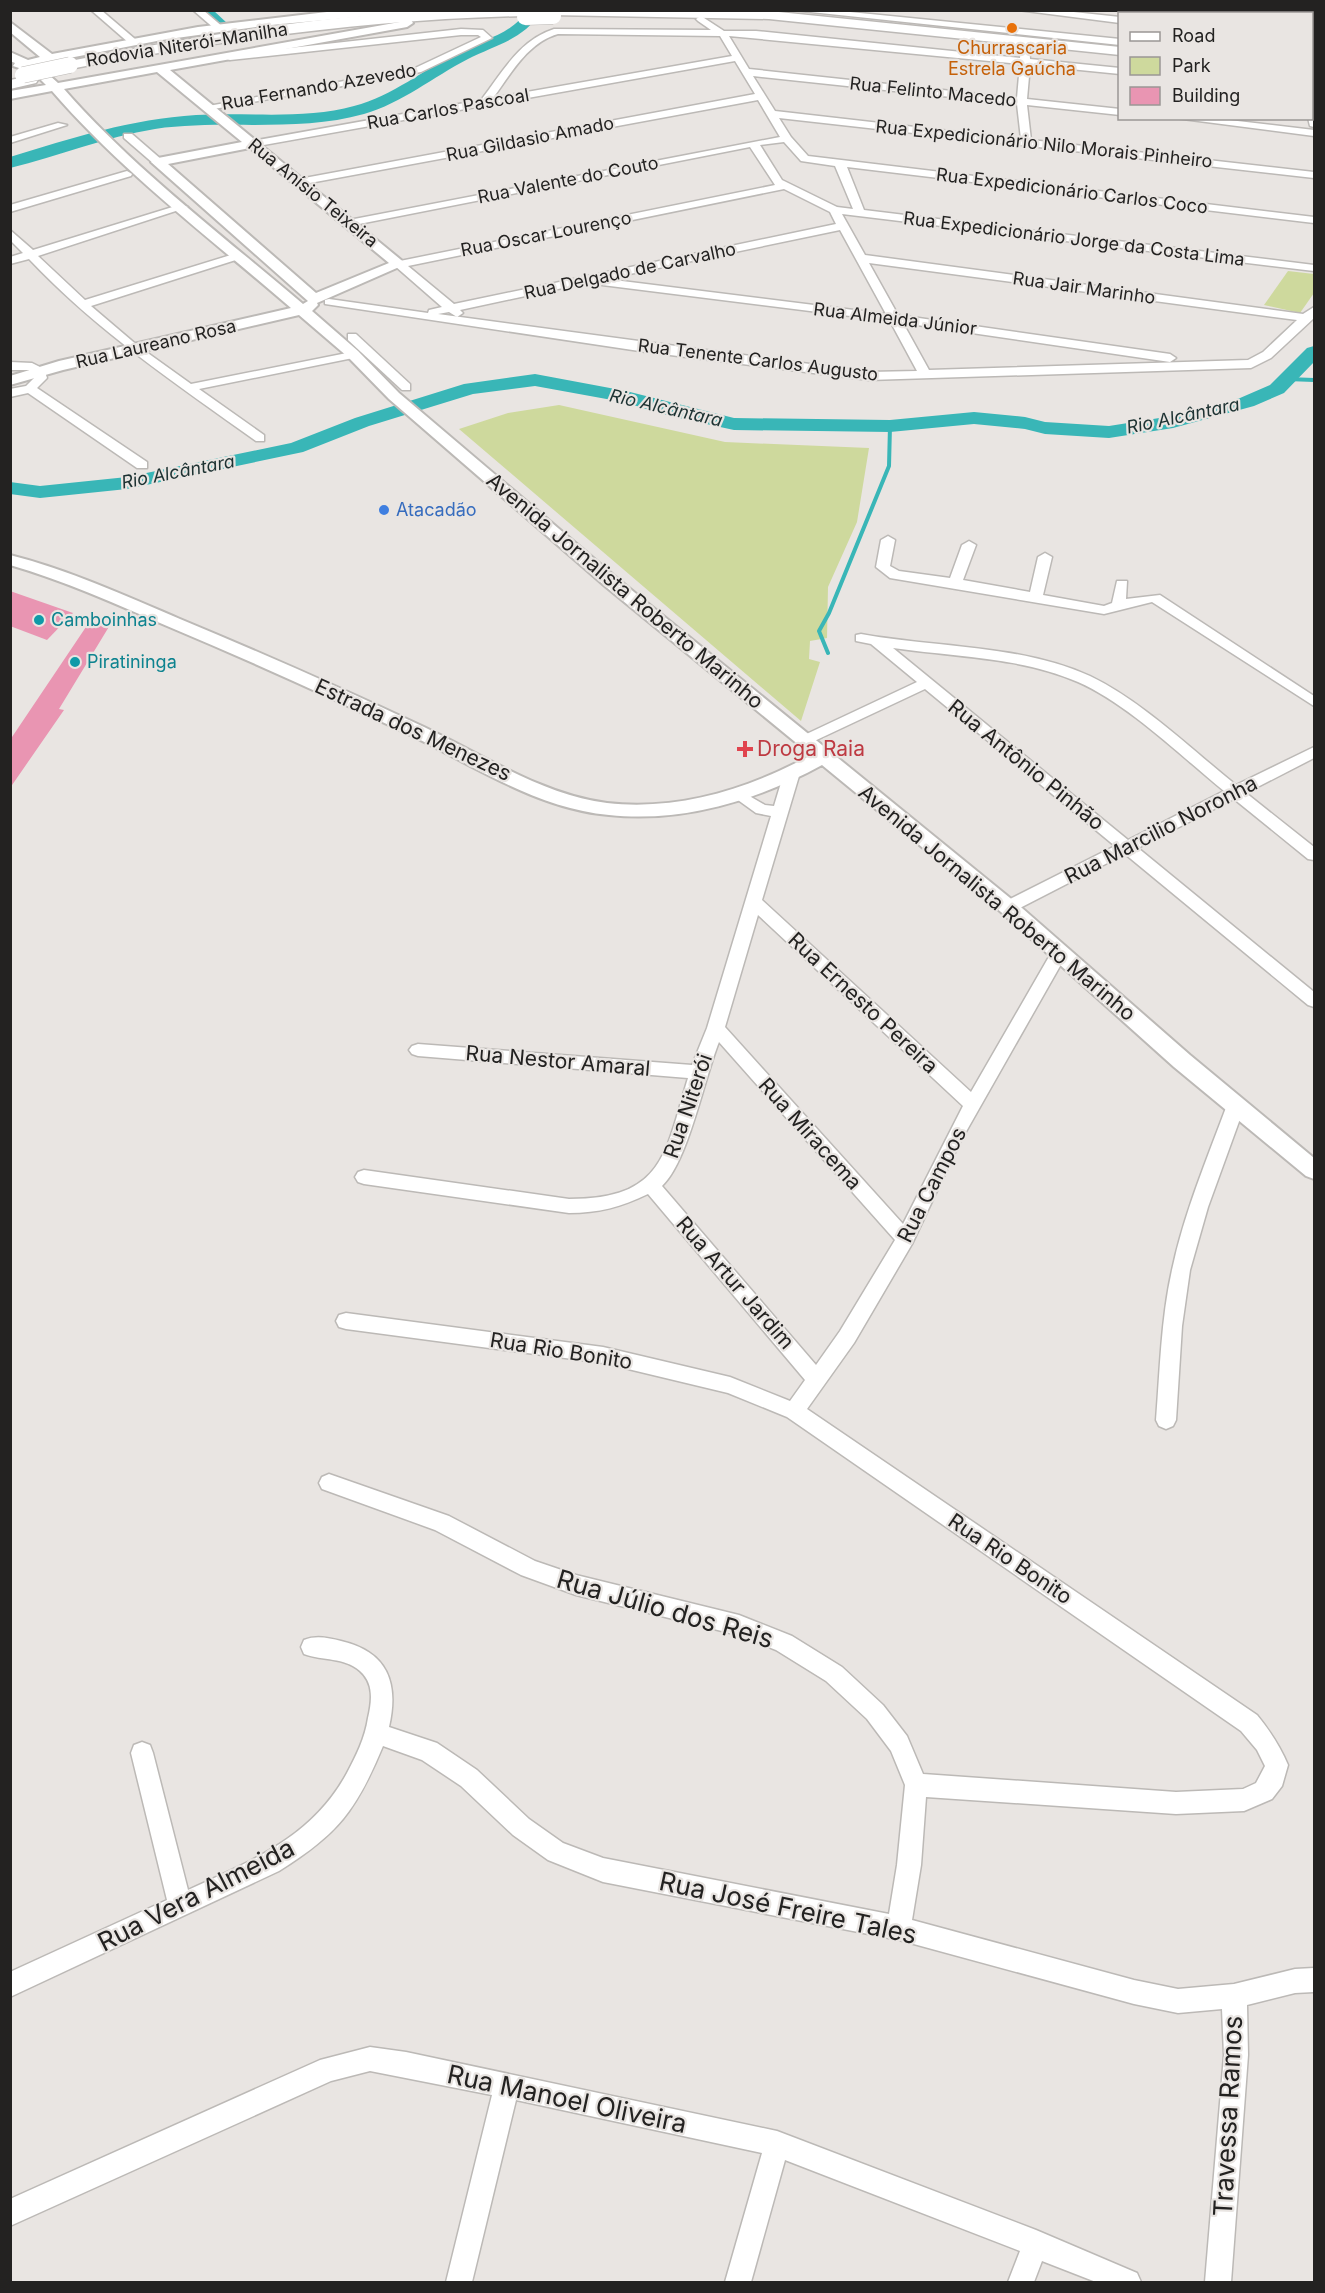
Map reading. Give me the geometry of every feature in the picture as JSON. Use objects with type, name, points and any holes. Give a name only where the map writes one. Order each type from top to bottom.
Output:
[{"type":"highway","name":"Rodovia Niterói-Manilha","points":[[10,85],[20,73],[75,74],[228,43],[404,17],[646,11],[849,16],[1019,47]]},
{"type":"highway","name":"Rodovia Niterói-Manilha","points":[[551,13],[679,25],[700,14],[1019,47]]},
{"type":"highway","name":"Rodovia Niterói-Manilha","points":[[75,74],[213,38],[326,24],[430,15],[525,14]]},
{"type":"highway","points":[[742,33],[753,26],[768,22]]},
{"type":"highway","points":[[1019,47],[1061,44],[1118,51]]},
{"type":"highway","points":[[1061,44],[1118,57]]},
{"type":"main road","points":[[20,73],[47,59],[132,42],[315,14],[396,11],[430,15]]},
{"type":"main road","points":[[10,25],[47,59],[69,75],[159,67],[195,61],[404,17]]},
{"type":"main road","points":[[10,55],[47,59]]},
{"type":"main road","name":"Avenida Jornalista Roberto Marinho","points":[[10,55],[20,73],[55,86],[97,131],[238,256],[320,301],[328,316],[352,336]]},
{"type":"main road","name":"Rua Anísio Teixeira","points":[[159,67],[399,264]]},
{"type":"main road","points":[[10,96],[55,86],[75,74]]},
{"type":"main road","points":[[71,104],[74,96],[75,74]]},
{"type":"main road","name":"Rua Carlos Pascoal","points":[[158,162],[252,144]]},
{"type":"main road","name":"Avenida Jornalista Roberto Marinho","points":[[158,162],[320,301],[353,354],[400,392],[432,428],[612,583],[1008,907],[1314,1170]]},
{"type":"main road","points":[[238,256],[258,250]]},
{"type":"main road","name":"Rua Oscar Lourenço","points":[[320,301],[399,264]]},
{"type":"main road","name":"Rua Laureano Rosa","points":[[10,381],[320,301]]},
{"type":"main road","points":[[352,336],[356,346],[353,354]]},
{"type":"main road","name":"Estrada dos Menezes","points":[[10,560],[48,570],[137,606],[357,703],[570,802],[605,809],[657,810],[739,795],[791,776],[824,756]]},
{"type":"street","points":[[95,10],[132,42]]},
{"type":"street","points":[[197,10],[219,28]]},
{"type":"street","points":[[212,10],[232,26]]},
{"type":"street","points":[[796,10],[849,16]]},
{"type":"street","points":[[1022,10],[1118,17]]},
{"type":"street","points":[[396,11],[404,17]]},
{"type":"street","points":[[549,32],[546,27],[551,13]]},
{"type":"street","points":[[700,14],[723,34]]},
{"type":"street","points":[[484,103],[531,44],[549,32],[679,25],[723,34],[742,33],[1019,47],[1118,42]]},
{"type":"street","name":"Rua Fernando Azevedo","points":[[195,61],[462,32],[486,35],[487,38],[418,70],[208,107]]},
{"type":"street","name":"Rua Expedicionário Carlos Coco","points":[[723,34],[801,157],[835,164],[1314,220]]},
{"type":"street","points":[[1019,47],[1118,72]]},
{"type":"street","points":[[1019,47],[1026,141]]},
{"type":"street","name":"Rua Carlos Pascoal","points":[[252,144],[737,58]]},
{"type":"street","name":"Rua Felinto Macedo","points":[[747,72],[1118,112]]},
{"type":"street","name":"Rua Gildasio Amado","points":[[299,182],[762,96]]},
{"type":"street","name":"Rua Expedicionário Nilo Morais Pinheiro","points":[[773,114],[1314,175]]},
{"type":"street","points":[[1198,120],[1314,133]]},
{"type":"street","points":[[10,140],[63,125]]},
{"type":"street","name":"Avenida Jornalista Roberto Marinho","points":[[128,136],[158,162]]},
{"type":"street","name":"Rua Valente do Couto","points":[[349,223],[788,139]]},
{"type":"street","points":[[753,144],[773,177],[784,186],[834,210],[925,374]]},
{"type":"street","points":[[835,164],[859,211]]},
{"type":"street","points":[[10,209],[127,174]]},
{"type":"street","name":"Rua Oscar Lourenço","points":[[399,264],[784,186]]},
{"type":"street","points":[[10,261],[183,207]]},
{"type":"street","name":"Rua Expedicionário Jorge da Costa Lima","points":[[834,210],[859,211],[1314,268]]},
{"type":"street","name":"Rua Delgado de Carvalho","points":[[418,315],[843,226]]},
{"type":"street","points":[[10,233],[82,305],[134,350],[260,438]]},
{"type":"street","points":[[82,305],[238,256]]},
{"type":"street","name":"Rua Jair Marinho","points":[[860,258],[1311,314]]},
{"type":"street","name":"Rua Anísio Teixeira","points":[[399,264],[465,321]]},
{"type":"street","name":"Rua Almeida Júnior","points":[[586,280],[893,318],[1120,350],[1204,365]]},
{"type":"street","name":"Rua Tenente Carlos Augusto","points":[[320,301],[869,376],[1257,362],[1311,314]]},
{"type":"street","name":"Avenida Jornalista Roberto Marinho","points":[[352,336],[400,392]]},
{"type":"street","points":[[1119,368],[1120,350]]},
{"type":"street","points":[[188,388],[353,354]]},
{"type":"street","points":[[10,366],[32,367],[40,372],[41,378],[30,389],[10,393]]},
{"type":"street","points":[[30,389],[142,465]]},
{"type":"street","points":[[888,540],[882,562],[886,571],[895,575],[955,583],[1104,610],[1148,598],[1162,601],[1314,702]]},
{"type":"street","points":[[955,583],[969,545]]},
{"type":"street","points":[[1036,597],[1045,557]]},
{"type":"street","points":[[1118,608],[1122,584]]},
{"type":"street","name":"Rua Antônio Pinhão","points":[[1234,792],[1114,695],[1088,679],[1027,660],[869,640],[926,683],[1314,1001]]},
{"type":"street","points":[[803,741],[926,683]]},
{"type":"street","name":"Rua Marcilio Noronha","points":[[1008,907],[1314,752]]},
{"type":"street","name":"Rua Niterói","points":[[364,1177],[569,1206],[592,1206],[616,1201],[651,1185],[664,1173],[675,1149],[698,1072],[716,1028],[753,901],[782,813],[791,776]]},
{"type":"street","points":[[1234,792],[1314,855]]},
{"type":"street","points":[[739,795],[761,809],[782,813]]},
{"type":"street","name":"Rua Ernesto Pereira","points":[[753,901],[974,1105]]},
{"type":"street","name":"Rua Campos","points":[[794,1411],[818,1381],[905,1239],[951,1143],[1060,952]]},
{"type":"street","name":"Rua Miracema","points":[[716,1028],[905,1239]]},
{"type":"street","name":"Rua Nestor Amaral","points":[[418,1050],[698,1072]]},
{"type":"street","points":[[1166,1420],[1174,1312],[1180,1272],[1188,1242],[1236,1105]]},
{"type":"street","name":"Rua Artur Jardim","points":[[651,1185],[818,1381]]},
{"type":"street","name":"Rua Rio Bonito","points":[[346,1321],[603,1355],[730,1385],[794,1411],[1249,1723],[1265,1742],[1277,1765],[1274,1778],[1264,1791],[1244,1800],[1176,1803],[916,1785]]},
{"type":"street","name":"Rua Júlio dos Reis","points":[[328,1483],[442,1523],[528,1568],[576,1585],[739,1625],[784,1643],[834,1674],[875,1712],[899,1744],[916,1785],[909,1865],[899,1928]]},
{"type":"street","name":"Rua Vera Almeida","points":[[10,1985],[271,1863],[300,1845],[329,1821],[361,1770],[376,1733],[382,1689],[375,1671],[356,1656],[335,1649],[312,1647]]},
{"type":"street","name":"Rua José Freire Tales","points":[[376,1733],[429,1751],[469,1778],[521,1827],[556,1852],[603,1870],[899,1928],[1134,1992],[1178,2001],[1234,1996]]},
{"type":"street","points":[[142,1753],[180,1906]]},
{"type":"street","name":"Travessa Ramos","points":[[1218,2283],[1236,2055],[1234,1996],[1295,1981],[1314,1980]]},
{"type":"street","name":"Rua Manoel Oliveira","points":[[10,2213],[339,2067],[370,2059],[406,2064],[777,2144],[1036,2243],[1128,2283]]},
{"type":"street","points":[[459,2283],[507,2087]]},
{"type":"street","points":[[738,2283],[777,2144]]},
{"type":"street","points":[[1021,2283],[1036,2243]]},
{"type":"green space","points":[[1288,271],[1314,274],[1314,293],[1300,313],[1264,305]]},
{"type":"green space","points":[[559,405],[725,442],[869,448],[857,522],[828,587],[827,638],[810,641],[809,659],[820,662],[801,721],[459,429],[508,413]]},
{"type":"building","name":"Camboinhas","points":[[10,591],[73,613],[47,640],[10,626]]},
{"type":"building","points":[[90,621],[110,625],[59,709],[64,710],[10,788],[10,740]]},
{"type":"waterway","points":[[203,10],[220,24]]},
{"type":"waterway","points":[[10,163],[91,138],[153,125],[195,120],[321,116],[359,110],[390,98],[464,55],[513,33],[522,27],[535,10]]},
{"type":"waterway","name":"Rio Alcântara","points":[[10,488],[40,492],[127,483],[296,448],[362,422],[471,388],[535,380],[626,397],[681,413],[734,424],[890,426],[974,418],[1025,423],[1045,428],[1109,432],[1173,422],[1247,402],[1277,389],[1314,352]]},
{"type":"waterway","points":[[1287,379],[1314,380]]},
{"type":"waterway","points":[[828,653],[819,631],[829,613],[889,466],[890,426]]},
{"type":"place","name":"Churrascaria Estrela Gaúcha","points":[[1012,28]]},
{"type":"place","name":"Atacadão","points":[[384,510]]},
{"type":"place","name":"Camboinhas","points":[[39,620]]},
{"type":"place","name":"Piratininga","points":[[75,662]]},
{"type":"place","name":"Droga Raia","points":[[745,749]]}]
